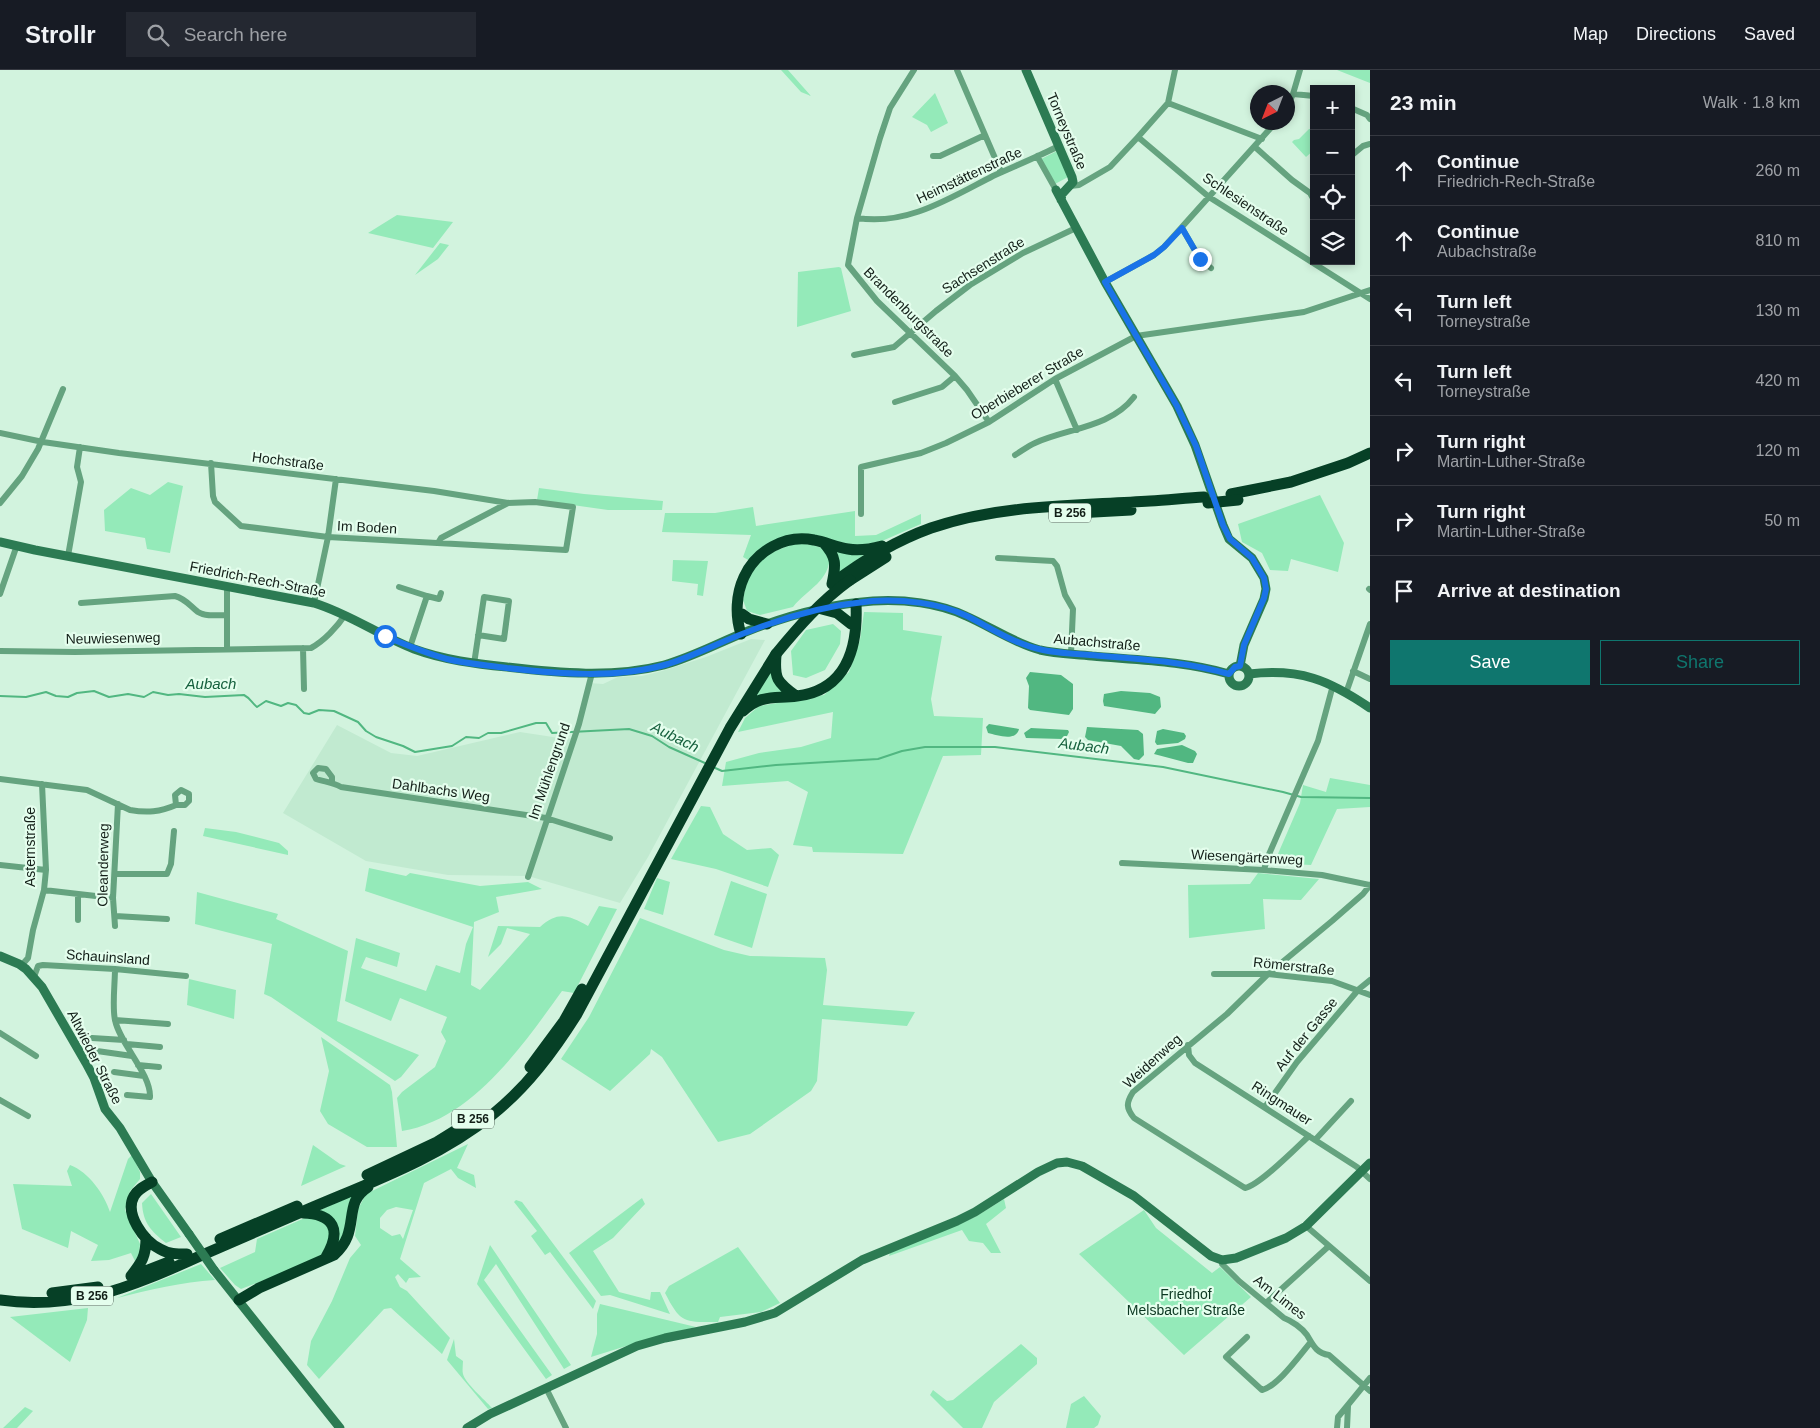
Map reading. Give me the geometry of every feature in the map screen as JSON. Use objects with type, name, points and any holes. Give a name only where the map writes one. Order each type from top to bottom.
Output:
[{"type":"highway","name":"B 256","points":[[1234,497],[1291,482],[1348,463],[1370,453]]},
{"type":"highway","name":"B 256","points":[[727,726],[736,717],[774,652],[809,615],[850,580],[878,561],[909,546],[960,528],[1028,516],[1148,509],[1287,489],[1370,460]]},
{"type":"highway","name":"B 256","points":[[0,1300],[55,1301],[84,1298],[114,1291],[391,1173],[457,1140],[491,1116],[515,1095],[555,1049],[577,1014],[604,957],[727,726],[795,619],[832,584],[857,565],[898,543],[944,524],[1006,511],[1206,500]]},
{"type":"highway","points":[[741,634],[738,621],[739,597],[743,580],[747,571],[770,548],[784,542],[801,539],[859,550],[898,543]]},
{"type":"highway","points":[[823,542],[834,555],[835,563],[832,584]]},
{"type":"highway","points":[[739,597],[745,626],[741,634]]},
{"type":"highway","points":[[736,717],[751,704],[762,698],[796,696],[817,691],[838,676],[852,653],[853,630],[850,613],[856,604]]},
{"type":"highway","points":[[818,608],[837,613],[853,630]]},
{"type":"highway","points":[[742,614],[749,619],[767,624]]},
{"type":"highway","points":[[774,652],[775,670],[779,682],[796,696]]},
{"type":"highway","name":"B 256","points":[[0,1292],[62,1293],[97,1287],[130,1277],[390,1165],[436,1142],[466,1124],[503,1095],[530,1067],[564,1021],[604,957]]},
{"type":"highway","name":"B 256","points":[[326,1257],[339,1250],[348,1239],[353,1207],[358,1194],[391,1173]]},
{"type":"highway","points":[[152,1182],[139,1189],[132,1198],[131,1204],[134,1218],[146,1238],[160,1250],[168,1253],[187,1254]]},
{"type":"highway","points":[[239,1300],[259,1288],[326,1257],[334,1242],[333,1228],[328,1220],[322,1216],[299,1213]]},
{"type":"highway","points":[[130,1277],[145,1255],[146,1238]]},
{"type":"street","name":"Brandenburgstraße","points":[[914,70],[890,108],[857,218],[848,265],[877,301],[968,390],[990,422]]},
{"type":"street","points":[[956,70],[1001,172]]},
{"type":"street","name":"Torneystraße","points":[[1026,70],[1072,177],[1072,182],[1062,194],[1061,200]]},
{"type":"street","points":[[1070,186],[1080,185],[1110,166],[1138,137],[1168,103],[1175,70]]},
{"type":"street","points":[[1295,87],[1300,70]]},
{"type":"street","points":[[1295,94],[1310,96]]},
{"type":"street","points":[[1168,103],[1262,139]]},
{"type":"street","points":[[1355,110],[1367,115],[1370,119]]},
{"type":"street","points":[[1105,282],[1154,255],[1164,247],[1269,130]]},
{"type":"street","points":[[932,156],[940,156],[985,135]]},
{"type":"street","name":"Schlesienstraße","points":[[1138,137],[1209,197],[1370,299]]},
{"type":"street","points":[[1355,153],[1363,146],[1370,144]]},
{"type":"street","name":"Heimstättenstraße","points":[[857,218],[870,220],[893,219],[920,212],[1059,146]]},
{"type":"street","points":[[1255,147],[1292,180],[1310,190]]},
{"type":"street","points":[[1038,156],[1105,282],[1177,406],[1196,446],[1223,525],[1230,539],[1252,558],[1264,578],[1266,589],[1264,598],[1244,645],[1240,666]]},
{"type":"street","name":"Sachsenstraße","points":[[854,355],[894,346],[970,285],[1023,253],[1076,228]]},
{"type":"street","points":[[1182,228],[1200,259],[1211,268]]},
{"type":"street","name":"Oberbieberer Straße","points":[[860,514],[860,467],[921,453],[946,443],[990,422],[1055,379],[1136,336],[1304,312],[1370,290]]},
{"type":"street","points":[[895,402],[942,387],[955,376]]},
{"type":"street","points":[[1055,379],[1077,430]]},
{"type":"street","points":[[0,503],[22,476],[38,449],[63,389]]},
{"type":"street","points":[[1015,455],[1035,443],[1107,419],[1127,406],[1134,398]]},
{"type":"street","name":"Hochstraße","points":[[0,432],[80,447],[434,491],[508,503],[535,502],[573,507],[566,550]]},
{"type":"street","points":[[68,556],[80,482],[77,467],[80,447]]},
{"type":"street","name":"Im Boden","points":[[211,464],[215,502],[241,526],[328,537],[566,550]]},
{"type":"street","points":[[314,603],[328,537],[336,479]]},
{"type":"street","points":[[438,543],[441,538],[508,503]]},
{"type":"street","name":"Friedrich-Rech-Straße","points":[[0,542],[314,603],[345,614],[410,647],[448,659],[474,664],[533,670],[592,673]]},
{"type":"street","points":[[0,594],[17,546]]},
{"type":"street","points":[[998,558],[1053,561],[1057,566],[1065,595],[1073,608],[1071,654]]},
{"type":"street","points":[[227,586],[227,648]]},
{"type":"street","points":[[399,587],[439,599],[441,593]]},
{"type":"street","points":[[82,603],[176,596],[188,602],[199,613],[226,615]]},
{"type":"street","points":[[410,647],[427,596]]},
{"type":"street","points":[[474,664],[478,635],[484,597],[509,601],[504,640],[478,635]]},
{"type":"street","name":"Aubachstraße","points":[[592,673],[655,667],[692,655],[767,624],[818,608],[891,601],[917,603],[946,609],[964,615],[1006,636],[1040,650],[1206,667],[1229,674]]},
{"type":"street","name":"Neuwiesenweg","points":[[0,651],[75,652],[311,648],[345,614]]},
{"type":"street","points":[[1346,693],[1370,624]]},
{"type":"street","points":[[303,648],[304,689]]},
{"type":"street","points":[[1240,666],[1246,668],[1249,674],[1247,683],[1238,687],[1229,680],[1229,674],[1235,667],[1240,666]]},
{"type":"street","points":[[1353,671],[1370,679]]},
{"type":"street","points":[[1249,674],[1274,672],[1313,677],[1332,685],[1370,708]]},
{"type":"street","name":"Im Mühlengrund","points":[[528,877],[546,818],[579,724],[592,673]]},
{"type":"street","points":[[1264,870],[1318,740],[1332,685]]},
{"type":"street","points":[[0,779],[87,790],[130,810],[148,812],[164,810],[176,805]]},
{"type":"street","name":"Dahlbachs Weg","points":[[332,782],[341,787],[546,818],[610,838]]},
{"type":"street","name":"Asternstraße","points":[[21,966],[28,958],[33,930],[44,890],[46,870],[42,784]]},
{"type":"street","name":"Oleanderweg","points":[[115,926],[113,898],[116,874],[116,820],[118,804]]},
{"type":"street","points":[[116,874],[167,874],[171,864],[174,831]]},
{"type":"street","name":"Wiesengärtenweg","points":[[1122,863],[1264,870],[1322,875],[1370,885]]},
{"type":"street","points":[[0,865],[46,870]]},
{"type":"street","name":"Weidenweg","points":[[1312,1138],[1250,1187],[1245,1188],[1134,1118],[1128,1110],[1127,1101],[1133,1092],[1227,1014],[1268,974],[1363,894],[1370,885]]},
{"type":"street","points":[[44,890],[113,898]]},
{"type":"street","points":[[78,895],[78,920]]},
{"type":"street","points":[[115,916],[167,919]]},
{"type":"street","name":"Altwieder Straße","points":[[0,956],[21,966],[34,976],[42,986],[94,1078],[105,1108],[120,1128],[170,1208],[214,1270],[239,1300]]},
{"type":"street","name":"Schauinsland","points":[[34,976],[38,966],[43,965],[115,969],[186,976]]},
{"type":"street","points":[[115,969],[115,1020],[132,1056],[151,1088],[150,1097],[127,1094]]},
{"type":"street","name":"Römerstraße","points":[[1214,974],[1268,974],[1332,981],[1370,994]]},
{"type":"street","name":"Auf der Gasse","points":[[1265,1107],[1297,1062],[1359,989],[1370,980]]},
{"type":"street","points":[[115,1020],[168,1024]]},
{"type":"street","points":[[0,1033],[36,1056]]},
{"type":"street","points":[[92,1038],[160,1047]]},
{"type":"street","name":"Ringmauer","points":[[1188,1045],[1189,1055],[1195,1063],[1312,1138],[1370,1179]]},
{"type":"street","points":[[90,1050],[132,1056]]},
{"type":"street","points":[[138,1065],[159,1067]]},
{"type":"street","points":[[114,1072],[144,1076]]},
{"type":"street","points":[[0,1100],[28,1116]]},
{"type":"street","points":[[1312,1138],[1351,1101]]},
{"type":"street","points":[[467,1428],[490,1414],[637,1346],[665,1338],[746,1322],[775,1313],[862,1260],[957,1222],[1056,1163],[1067,1162],[1082,1166],[1134,1196],[1211,1256],[1222,1260],[1236,1258],[1269,1246],[1306,1226],[1370,1163]]},
{"type":"street","points":[[1306,1226],[1369,1277]]},
{"type":"street","points":[[1266,1303],[1329,1246]]},
{"type":"street","name":"Am Limes","points":[[1222,1260],[1222,1264],[1240,1281],[1306,1334],[1310,1343],[1322,1354],[1329,1355],[1370,1391]]},
{"type":"street","points":[[239,1300],[340,1428]]},
{"type":"street","points":[[1247,1337],[1226,1357],[1262,1390],[1267,1389],[1279,1378],[1310,1343]]},
{"type":"street","points":[[1337,1428],[1338,1416],[1370,1378]]},
{"type":"street","points":[[546,1388],[566,1428]]},
{"type":"street","points":[[1347,1428],[1348,1404]]},
{"type":"shaded area","points":[[751,639],[765,640],[648,857],[620,903],[528,876],[448,875],[366,861],[283,813],[337,725],[391,753],[417,756],[520,732],[566,739],[573,738],[589,683],[603,684],[618,677],[642,676],[662,671],[706,657]]},
{"type":"shaded area","points":[[1030,672],[1061,675],[1073,684],[1073,709],[1069,715],[1030,710],[1028,708],[1029,686],[1026,678]]},
{"type":"shaded area","points":[[1121,691],[1150,693],[1160,697],[1161,707],[1155,714],[1104,706],[1104,694]]},
{"type":"shaded area","points":[[989,724],[1019,729],[1017,733],[1010,737],[1001,736],[988,733],[986,727]]},
{"type":"shaded area","points":[[1087,727],[1138,730],[1143,734],[1144,755],[1139,760],[1134,759],[1121,746],[1088,740],[1085,737]]},
{"type":"shaded area","points":[[1031,728],[1068,730],[1069,732],[1066,738],[1063,739],[1026,738],[1024,733]]},
{"type":"shaded area","points":[[1163,729],[1184,733],[1185,739],[1178,743],[1157,745],[1155,742],[1157,731]]},
{"type":"shaded area","points":[[1182,745],[1195,751],[1197,754],[1193,763],[1154,754],[1157,749]]},
{"type":"green space","points":[[781,70],[788,70],[811,96],[801,92]]},
{"type":"green space","points":[[1337,70],[1370,70],[1370,83]]},
{"type":"green space","points":[[935,93],[948,123],[931,132],[927,125],[912,117]]},
{"type":"green space","points":[[1310,129],[1310,154],[1306,157],[1292,142],[1299,139]]},
{"type":"green space","points":[[1057,151],[1068,177],[1055,184],[1041,159]]},
{"type":"green space","points":[[397,215],[453,222],[433,248],[368,233]]},
{"type":"green space","points":[[440,243],[449,245],[438,259],[415,275]]},
{"type":"green space","points":[[841,268],[851,311],[797,327],[798,272]]},
{"type":"green space","points":[[168,482],[183,486],[170,553],[147,549],[145,538],[105,531],[104,510],[131,488],[150,495]]},
{"type":"green space","points":[[539,488],[663,501],[662,510],[608,510],[537,500]]},
{"type":"green space","points":[[1320,495],[1344,543],[1338,572],[1291,559],[1288,571],[1270,570],[1262,553],[1242,542],[1238,524]]},
{"type":"green space","points":[[753,507],[756,526],[855,511],[855,536],[876,535],[921,514],[921,524],[882,541],[858,546],[813,536],[750,561],[743,557],[751,535],[662,532],[665,513],[715,513]]},
{"type":"green space","points":[[787,544],[810,544],[820,547],[830,554],[829,564],[822,578],[793,607],[760,615],[747,611],[743,600],[746,583],[753,569],[770,551]]},
{"type":"green space","points":[[831,548],[868,552],[837,574]]},
{"type":"green space","points":[[673,560],[708,561],[703,596],[697,595],[698,584],[672,581]]},
{"type":"green space","points":[[864,612],[903,613],[903,630],[942,636],[931,699],[934,716],[983,718],[981,755],[943,756],[903,854],[813,852],[812,847],[793,845],[808,792],[788,781],[722,786],[726,762],[759,753],[801,747],[831,738],[833,712],[738,732],[745,718],[759,706],[824,695],[849,672],[860,640]]},
{"type":"green space","points":[[833,624],[841,631],[840,644],[825,670],[806,678],[793,675],[791,651],[806,630]]},
{"type":"green space","points":[[772,668],[790,694],[753,699]]},
{"type":"green space","points":[[1330,778],[1370,785],[1370,807],[1337,809],[1311,865],[1274,863],[1300,803],[1303,785],[1326,792]]},
{"type":"green space","points":[[701,806],[710,807],[723,834],[747,850],[771,848],[779,855],[768,887],[716,869],[671,859]]},
{"type":"green space","points":[[205,828],[236,832],[279,843],[288,851],[288,855],[203,836]]},
{"type":"green space","points":[[369,868],[406,876],[410,873],[480,886],[528,882],[542,889],[496,897],[499,912],[474,922],[471,985],[480,990],[530,934],[507,928],[501,944],[488,957],[498,926],[540,927],[552,919],[563,916],[575,919],[588,926],[599,906],[617,909],[574,993],[562,991],[513,1056],[494,1077],[451,1112],[427,1124],[402,1131],[397,1098],[435,1067],[446,1041],[441,1032],[447,1017],[400,998],[391,1021],[345,1001],[356,938],[400,953],[397,967],[366,957],[361,968],[426,991],[436,965],[460,973],[466,944],[473,927],[365,891]]},
{"type":"green space","points":[[1258,873],[1319,879],[1301,900],[1263,899],[1265,929],[1189,938],[1188,885],[1250,884]]},
{"type":"green space","points":[[657,878],[670,882],[663,915],[644,909]]},
{"type":"green space","points":[[731,881],[767,894],[752,948],[714,935]]},
{"type":"green space","points":[[197,892],[278,914],[276,919],[348,951],[337,1021],[419,1055],[401,1077],[395,1081],[264,994],[272,944],[195,924]]},
{"type":"green space","points":[[640,918],[724,950],[750,956],[825,958],[827,970],[823,1005],[915,1012],[907,1026],[822,1019],[817,1081],[811,1091],[750,1134],[718,1142],[662,1057],[651,1049],[650,1054],[610,1091],[561,1059],[589,1017]]},
{"type":"green space","points":[[189,979],[236,990],[234,1019],[187,1005]]},
{"type":"green space","points":[[321,1037],[390,1085],[397,1147],[367,1147],[328,1124],[320,1111],[329,1071]]},
{"type":"green space","points":[[468,1144],[457,1168],[474,1175],[476,1188],[458,1178],[451,1169],[424,1183],[400,1259],[421,1277],[409,1278],[406,1283],[398,1274],[395,1277],[400,1287],[407,1291],[450,1338],[442,1354],[391,1308],[384,1309],[319,1379],[307,1365],[311,1341],[332,1301],[350,1258],[361,1245],[355,1236],[358,1209],[366,1194]],"holes":[[[396,1207],[413,1210],[403,1239],[400,1234],[392,1236],[380,1228],[380,1218],[387,1210]]]},
{"type":"green space","points":[[313,1145],[340,1164],[346,1166],[301,1186]]},
{"type":"green space","points":[[132,1155],[140,1172],[140,1179],[130,1191],[125,1210],[140,1244],[139,1255],[135,1261],[131,1253],[109,1260],[91,1261],[98,1245],[71,1231],[68,1248],[22,1229],[13,1184],[72,1186],[67,1171],[70,1165],[77,1168],[95,1184],[110,1212],[128,1159]]},
{"type":"green space","points":[[151,1194],[181,1237],[166,1243],[149,1226],[144,1216],[142,1203]]},
{"type":"green space","points":[[355,1194],[348,1227],[337,1249],[338,1238],[318,1211]]},
{"type":"green space","points":[[642,1198],[645,1204],[613,1238],[593,1251],[619,1292],[650,1300],[651,1292],[660,1292],[670,1314],[610,1295],[601,1296],[569,1253]]},
{"type":"green space","points":[[1004,1199],[1006,1208],[986,1224],[1001,1253],[991,1253],[983,1243],[969,1241],[962,1230],[889,1256],[890,1253],[975,1217]]},
{"type":"green space","points":[[516,1200],[522,1202],[596,1301],[593,1309],[550,1252],[545,1255],[531,1236],[537,1231],[514,1202]]},
{"type":"green space","name":"Friedhof Melsbacher Straße","points":[[1144,1210],[1156,1228],[1212,1273],[1220,1267],[1251,1297],[1184,1355],[1079,1254]]},
{"type":"green space","points":[[307,1217],[325,1221],[333,1235],[322,1255],[241,1289],[220,1268],[255,1252],[257,1239]]},
{"type":"green space","points":[[490,1245],[571,1365],[564,1369],[496,1264],[484,1280],[552,1375],[546,1379],[477,1284]]},
{"type":"green space","points":[[738,1247],[780,1303],[761,1312],[720,1317],[718,1322],[691,1321],[680,1316],[665,1293],[669,1286]]},
{"type":"green space","points":[[201,1264],[215,1280],[178,1284],[117,1298]]},
{"type":"green space","points":[[600,1304],[696,1327],[591,1357],[597,1334],[597,1314]]},
{"type":"green space","points":[[88,1308],[87,1320],[70,1362],[10,1317]]},
{"type":"green space","points":[[454,1339],[456,1356],[463,1361],[465,1378],[471,1387],[492,1408],[488,1409],[447,1360]]},
{"type":"green space","points":[[1021,1344],[1037,1358],[1037,1364],[994,1402],[982,1428],[963,1428],[930,1395],[933,1390],[947,1401],[953,1400]]},
{"type":"green space","points":[[1084,1396],[1101,1416],[1098,1425],[1094,1428],[1066,1428],[1071,1404]]},
{"type":"green space","points":[[25,1407],[33,1411],[17,1428],[3,1428]]},
{"type":"waterway","name":"Aubach","points":[[0,696],[26,697],[46,692],[56,696],[68,697],[77,693],[94,691],[109,697],[128,694],[144,697],[153,692],[168,695],[179,694],[205,697],[244,695],[257,707],[266,701],[281,706],[288,703],[296,705],[304,713],[309,714],[319,710],[334,711],[358,722],[366,731],[376,737],[415,752],[452,746],[466,737],[479,738],[488,733],[501,733],[536,723],[546,723],[552,733],[629,729],[652,736],[669,747],[707,764]]},
{"type":"waterway","name":"Aubach","points":[[713,767],[722,771],[776,765],[878,759],[902,751],[925,747],[995,747],[1163,767],[1301,797],[1370,798]]},
{"type":"route","points":[[385,636],[422,651],[474,664],[562,672],[615,672],[641,670],[668,664],[767,624],[818,608],[872,601],[891,601],[917,603],[946,609],[964,615],[1006,636],[1040,650],[1206,667],[1229,674],[1235,667],[1240,666],[1241,653],[1264,598],[1266,589],[1264,578],[1252,558],[1230,539],[1223,525],[1196,446],[1177,406],[1105,282],[1154,255],[1182,228],[1200,259]]}]
